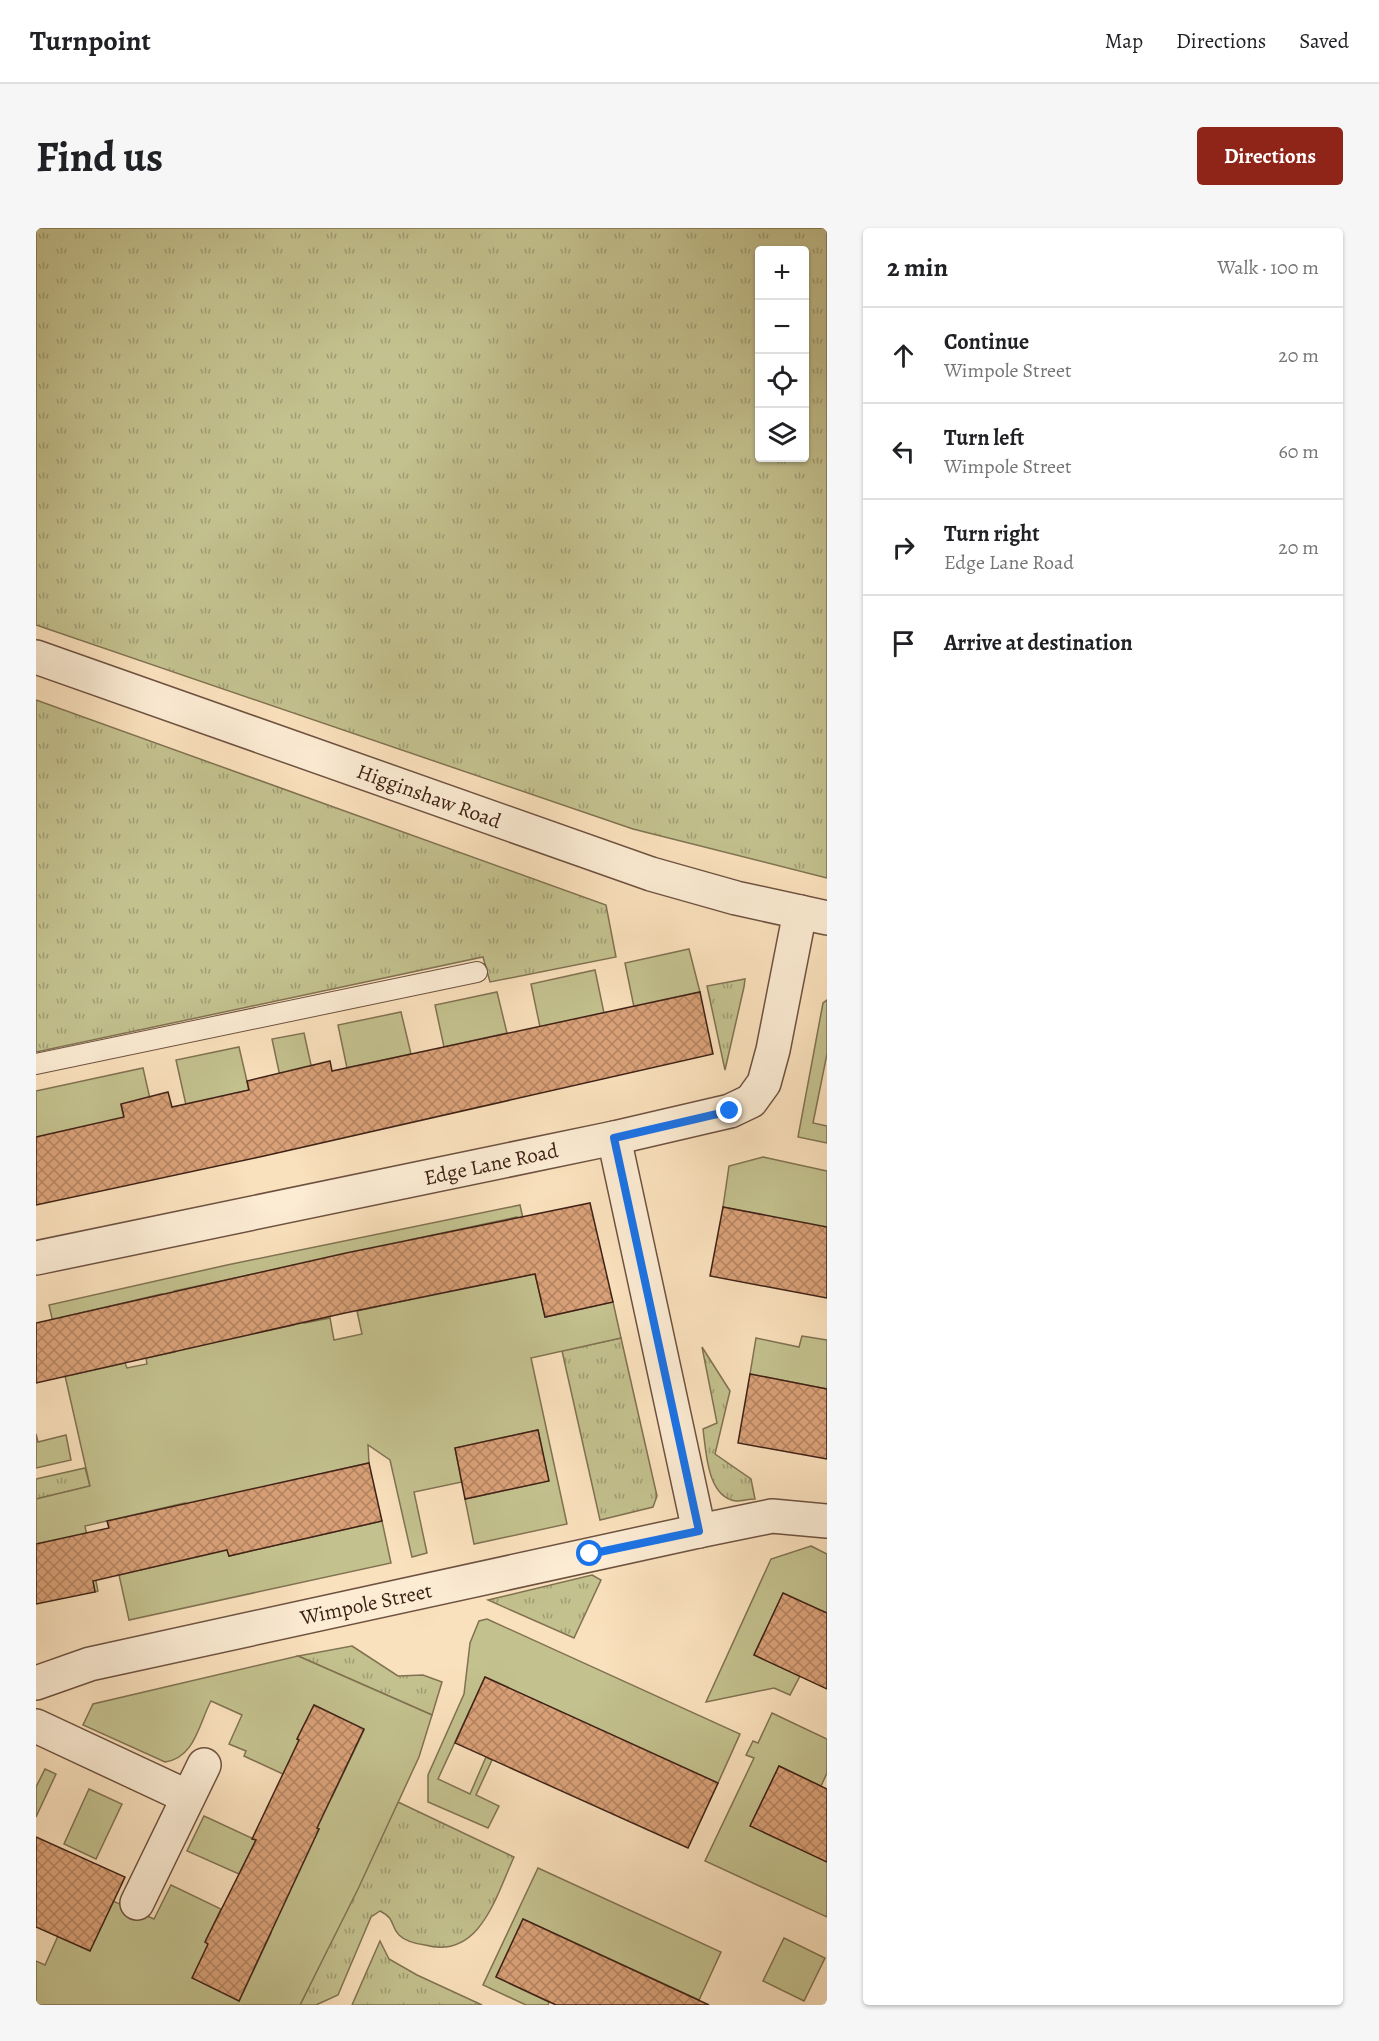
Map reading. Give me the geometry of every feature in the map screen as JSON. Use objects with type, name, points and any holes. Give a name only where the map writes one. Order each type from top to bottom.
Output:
[{"type":"street","name":"Higginshaw Road","points":[[36,657],[651,874],[736,898],[814,915]]},
{"type":"street","name":"Edge Lane Road","points":[[36,1258],[614,1138],[730,1111],[751,1101],[764,1083],[814,915]]},
{"type":"street","points":[[614,1138],[699,1531]]},
{"type":"street","name":"Wimpole Street","points":[[36,1683],[90,1664],[772,1516],[827,1521]]},
{"type":"street","points":[[36,1726],[188,1797]]},
{"type":"street","points":[[137,1903],[204,1765]]},
{"type":"lane","points":[[36,1064],[477,972]]},
{"type":"green space","points":[[36,228],[827,228],[827,878],[633,829],[36,625]]},
{"type":"green space","points":[[36,700],[606,905],[616,957],[490,982],[483,957],[36,1052]]},
{"type":"green space","points":[[689,949],[700,992],[634,1007],[625,963]]},
{"type":"green space","points":[[595,970],[604,1013],[540,1027],[531,984]]},
{"type":"green space","points":[[745,979],[744,987],[725,1070],[707,986]]},
{"type":"green space","points":[[497,992],[507,1033],[444,1047],[435,1005]]},
{"type":"green space","points":[[827,1000],[827,1054],[813,1123],[827,1126],[827,1143],[798,1137],[823,1003]]},
{"type":"green space","points":[[401,1012],[411,1054],[347,1068],[338,1025]]},
{"type":"green space","points":[[304,1033],[313,1074],[281,1081],[272,1039]]},
{"type":"green space","points":[[239,1047],[249,1090],[186,1105],[176,1060]]},
{"type":"green space","points":[[143,1068],[153,1112],[121,1105],[124,1118],[36,1137],[36,1091]]},
{"type":"green space","points":[[763,1157],[827,1171],[827,1228],[723,1207],[729,1166]]},
{"type":"green space","points":[[520,1205],[545,1317],[613,1302],[621,1338],[531,1358],[567,1524],[474,1544],[465,1499],[548,1481],[538,1430],[455,1448],[462,1482],[414,1492],[427,1553],[412,1557],[390,1460],[368,1445],[369,1463],[216,1498],[229,1556],[382,1521],[391,1563],[129,1620],[119,1575],[198,1556],[185,1503],[85,1526],[98,1591],[95,1592],[83,1535],[36,1544],[36,1499],[90,1486],[49,1305],[227,1265]],"holes":[[[517,1217],[529,1275],[420,1297],[409,1240]],[[293,1265],[412,1299],[357,1311],[362,1334],[334,1340],[330,1318],[304,1323]],[[282,1268],[294,1325],[186,1348],[174,1291]],[[162,1294],[175,1352],[146,1358],[147,1364],[127,1368],[125,1363],[71,1375],[59,1318]]]},
{"type":"green space","points":[[802,1336],[827,1340],[827,1389],[750,1374],[756,1338],[799,1347]]},
{"type":"green space","points":[[621,1338],[657,1496],[653,1507],[600,1520],[562,1351]]},
{"type":"green space","points":[[702,1347],[730,1391],[715,1454],[751,1479],[755,1499],[736,1501],[726,1498],[719,1491],[710,1472],[703,1429],[717,1423]]},
{"type":"green space","points":[[36,1434],[38,1442],[66,1435],[71,1460],[36,1468]]},
{"type":"green space","points":[[85,1468],[90,1486],[36,1499],[36,1479]]},
{"type":"green space","points":[[811,1546],[827,1554],[827,1613],[783,1594],[754,1655],[800,1676],[790,1695],[774,1688],[706,1702],[771,1559]]},
{"type":"green space","points":[[592,1575],[601,1580],[574,1638],[488,1600]]},
{"type":"green space","points":[[487,1619],[740,1734],[718,1783],[485,1677],[438,1779],[470,1794],[486,1757],[492,1760],[476,1795],[499,1806],[488,1828],[428,1802],[428,1775],[464,1694],[470,1643],[479,1621]]},
{"type":"green space","points":[[352,1646],[398,1676],[423,1675],[442,1682],[432,1715],[298,1656]]},
{"type":"green space","points":[[298,1656],[432,1715],[419,1757],[358,1889],[300,2005],[36,2005],[36,1961],[45,1965],[58,1936],[113,1901],[154,1919],[171,1885],[221,1909],[205,1942],[239,2001],[271,1933],[247,1921],[319,1829],[293,1817],[332,1797],[364,1730],[314,1705],[297,1739],[302,1741],[285,1775],[244,1756],[246,1751],[229,1744],[242,1715],[211,1701],[190,1747],[175,1759],[165,1762],[83,1725],[93,1704]]},
{"type":"green space","points":[[772,1713],[827,1739],[827,1773],[821,1786],[779,1766],[751,1825],[827,1862],[827,1917],[705,1861],[754,1758],[746,1755],[753,1741],[758,1743]]},
{"type":"green space","points":[[45,1769],[56,1774],[36,1817],[36,1787]]},
{"type":"green space","points":[[89,1789],[122,1804],[96,1859],[64,1844]]},
{"type":"green space","points":[[398,1802],[514,1857],[492,1906],[473,1934],[460,1943],[444,1947],[419,1944],[405,1939],[396,1932],[391,1920],[380,1911],[371,1917],[338,1995],[316,2005],[300,2005]]},
{"type":"green space","points":[[204,1816],[256,1840],[239,1874],[187,1851]]},
{"type":"green space","points":[[538,1868],[721,1952],[699,2000],[523,1919],[496,1977],[549,2002],[548,2005],[526,2005],[483,1985]]},
{"type":"green space","points":[[784,1938],[825,1958],[804,2001],[763,1981]]},
{"type":"green space","points":[[380,1941],[389,1959],[417,1975],[482,2005],[352,2005]]},
{"type":"building","points":[[700,992],[713,1054],[264,1156],[36,1205],[36,1137],[124,1117],[121,1104],[168,1092],[172,1107],[249,1090],[247,1081],[330,1061],[332,1071]]},
{"type":"building","points":[[590,1203],[613,1302],[545,1317],[535,1274],[345,1313],[36,1383],[36,1323],[346,1253]]},
{"type":"building","points":[[723,1207],[827,1227],[827,1298],[710,1276]]},
{"type":"building","points":[[750,1374],[827,1389],[827,1459],[738,1443]]},
{"type":"building","points":[[538,1430],[549,1481],[465,1499],[455,1448]]},
{"type":"building","points":[[369,1463],[382,1521],[229,1556],[227,1550],[93,1581],[95,1592],[36,1604],[36,1544],[109,1528],[107,1521]]},
{"type":"building","points":[[783,1593],[827,1613],[827,1689],[754,1655]]},
{"type":"building","points":[[485,1677],[718,1783],[688,1848],[455,1743]]},
{"type":"building","points":[[314,1705],[364,1729],[239,2001],[192,1978],[208,1944],[205,1942],[256,1840],[252,1839]]},
{"type":"building","points":[[779,1766],[827,1789],[827,1862],[750,1826]]},
{"type":"building","points":[[36,1837],[125,1877],[90,1951],[36,1927]]},
{"type":"building","points":[[523,1919],[709,2005],[556,2005],[496,1977]]},
{"type":"route","points":[[590,1554],[699,1531],[614,1138],[730,1111]]}]
